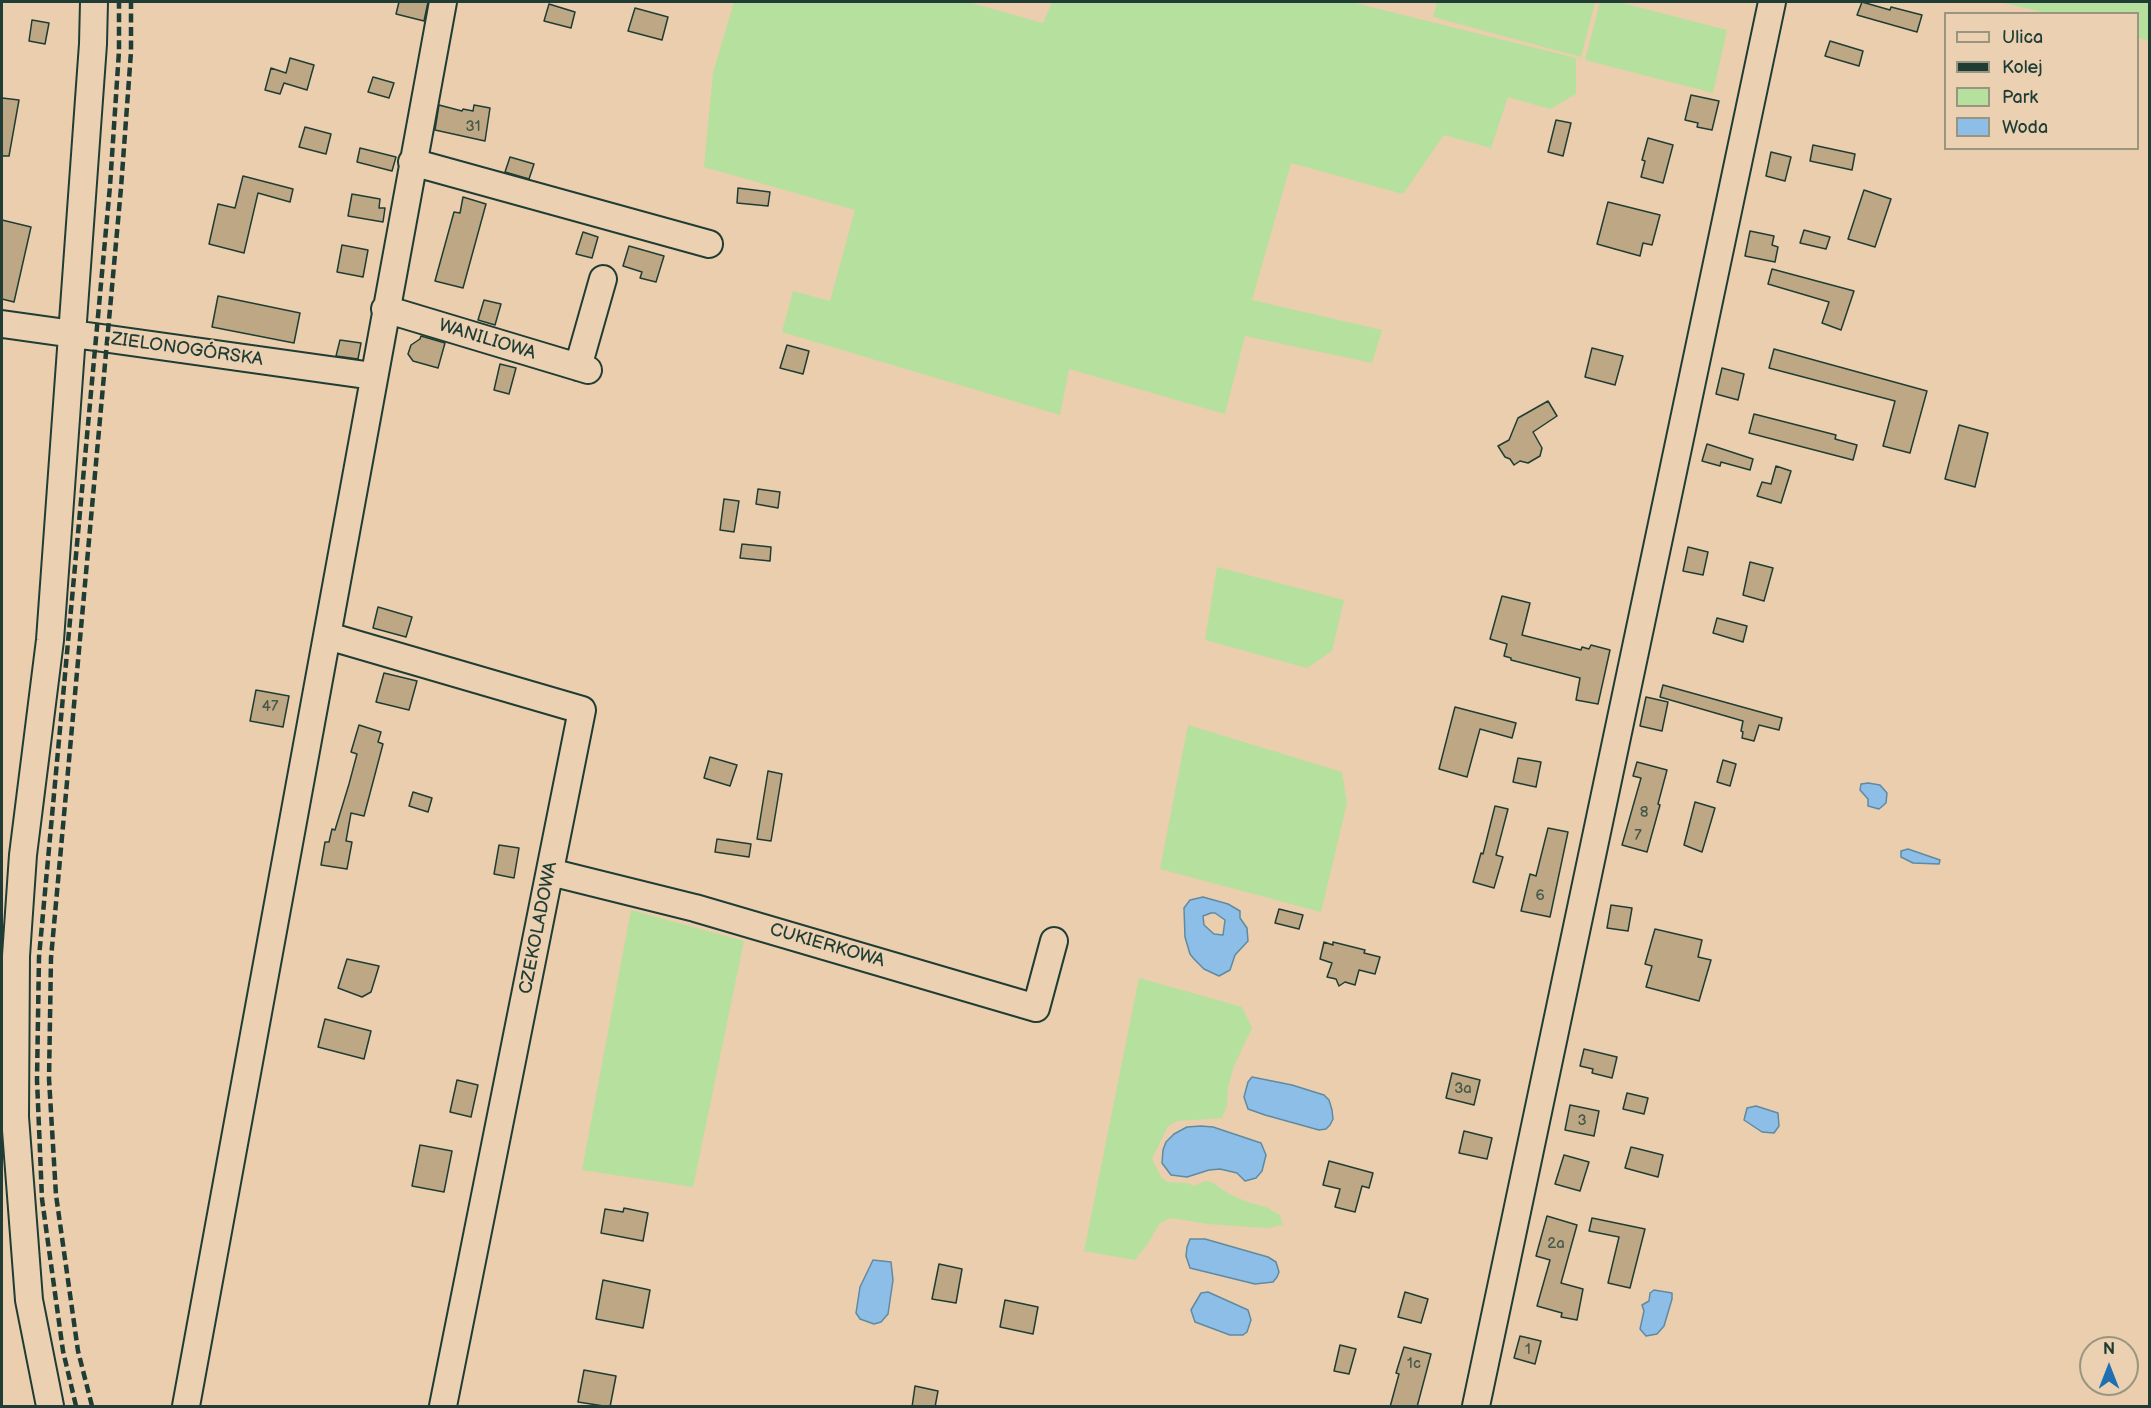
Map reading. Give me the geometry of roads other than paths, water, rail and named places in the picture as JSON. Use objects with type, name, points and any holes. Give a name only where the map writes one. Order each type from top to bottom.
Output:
[{"type":"street","points":[[50,1407],[29,1300],[15,1117],[16,956],[23,855],[50,640],[93,55],[94,2]]},
{"type":"street","points":[[186,1407],[328,636],[385,309],[443,2]]},
{"type":"street","points":[[1476,1407],[1772,2]]},
{"type":"street","points":[[412,162],[709,244]]},
{"type":"street","name":"WANILIOWA","points":[[385,309],[583,369],[603,279]]},
{"type":"street","name":"ZIELONOGÓRSKA","points":[[2,324],[373,376]]},
{"type":"street","name":"CZEKOLADOWA","points":[[328,636],[582,710],[443,1407]]},
{"type":"street","points":[[2,944],[23,855]]},
{"type":"street","name":"CUKIERKOWA","points":[[550,872],[695,908],[1036,1008],[1054,941]]},
{"type":"water","points":[[1861,784],[1880,785],[1887,793],[1886,803],[1879,809],[1868,806],[1868,799],[1860,790]]},
{"type":"water","points":[[1908,849],[1940,860],[1939,864],[1913,863],[1901,857],[1901,851]]},
{"type":"water","points":[[1203,897],[1228,904],[1240,911],[1240,918],[1247,928],[1248,941],[1235,955],[1230,970],[1219,976],[1204,969],[1190,954],[1185,937],[1184,908],[1190,900]],"holes":[[[1215,913],[1225,920],[1223,935],[1214,934],[1204,925],[1203,916]]]},
{"type":"water","points":[[1252,1077],[1292,1085],[1324,1095],[1329,1100],[1332,1110],[1333,1119],[1330,1125],[1326,1129],[1319,1130],[1248,1109],[1244,1097],[1248,1082]]},
{"type":"water","points":[[1756,1106],[1778,1113],[1779,1126],[1774,1133],[1762,1132],[1744,1120],[1747,1108]]},
{"type":"water","points":[[1187,1127],[1213,1127],[1261,1143],[1266,1155],[1262,1171],[1256,1178],[1245,1181],[1237,1173],[1220,1169],[1187,1177],[1171,1175],[1162,1163],[1166,1142],[1174,1134]]},
{"type":"water","points":[[1190,1239],[1205,1239],[1268,1257],[1276,1262],[1279,1272],[1277,1277],[1273,1282],[1255,1284],[1190,1268],[1186,1256]]},
{"type":"water","points":[[873,1260],[891,1262],[893,1280],[888,1314],[881,1322],[874,1324],[860,1319],[856,1313],[860,1287]]},
{"type":"water","points":[[1654,1290],[1672,1293],[1672,1299],[1664,1326],[1657,1334],[1646,1336],[1640,1329],[1644,1311],[1642,1305],[1649,1301],[1650,1293]]},
{"type":"water","points":[[1208,1292],[1248,1310],[1251,1320],[1247,1332],[1243,1335],[1230,1335],[1195,1322],[1191,1310],[1201,1293]]},
{"type":"railway","points":[[76,1406],[63,1351],[42,1199],[37,1080],[39,957],[110,186],[119,51],[119,2]]},
{"type":"railway","points":[[92,1406],[78,1351],[56,1195],[49,1079],[51,958],[121,188],[131,52],[131,2]]}]
